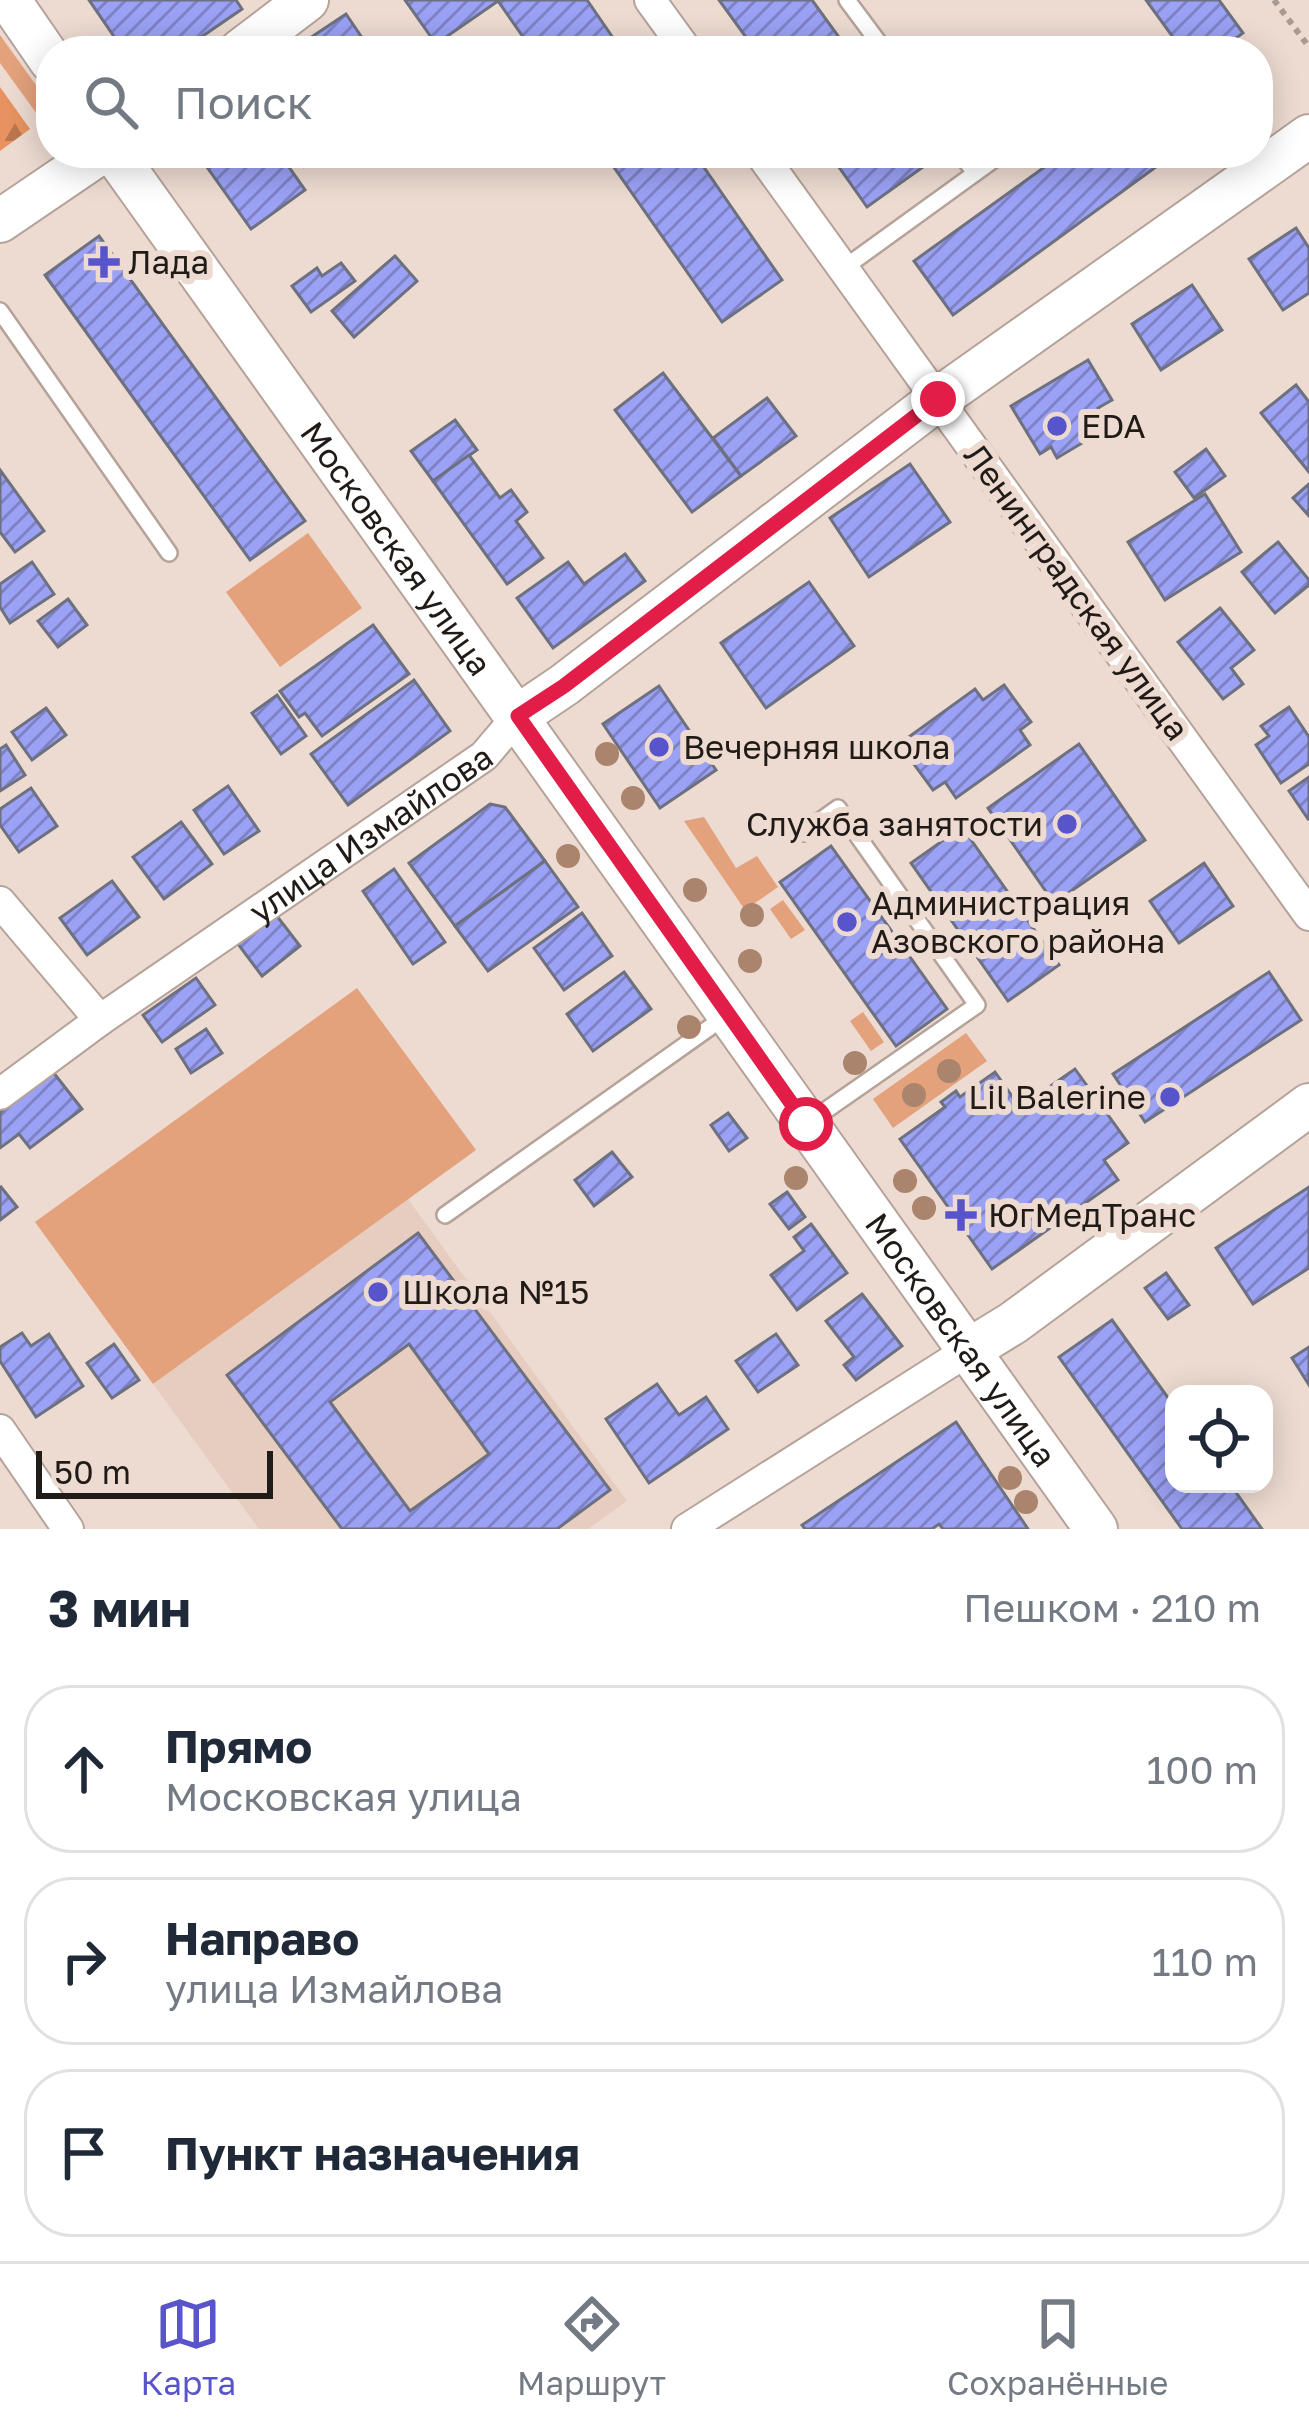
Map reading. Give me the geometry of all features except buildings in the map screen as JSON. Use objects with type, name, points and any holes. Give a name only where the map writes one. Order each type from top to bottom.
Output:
[{"type":"main road","points":[[9,0],[36,39]]},
{"type":"main road","points":[[259,36],[307,0]]},
{"type":"main road","name":"улица Измайлова","points":[[1273,162],[1309,136]]},
{"type":"main road","points":[[0,220],[78,168]]},
{"type":"main road","name":"Московская улица","points":[[125,168],[1096,1529]]},
{"type":"main road","name":"улица Измайлова","points":[[518,716],[564,686],[938,399],[1264,168]]},
{"type":"main road","points":[[969,1350],[1309,1105]]},
{"type":"street","points":[[650,0],[676,36]]},
{"type":"street","name":"Ленинградская улица","points":[[771,168],[1309,914]]},
{"type":"street","name":"улица Измайлова","points":[[0,1094],[484,756],[518,716]]},
{"type":"street","points":[[0,902],[100,1020]]},
{"type":"street","points":[[687,1529],[969,1350]]},
{"type":"street","points":[[0,1430],[68,1529]]},
{"type":"lane","points":[[847,0],[874,36]]},
{"type":"lane","points":[[971,168],[975,173]]},
{"type":"lane","points":[[844,268],[982,168]]},
{"type":"lane","points":[[0,311],[169,553]]},
{"type":"lane","points":[[803,832],[838,808],[977,1005],[806,1124]]},
{"type":"lane","points":[[446,1215],[728,1014]]},
{"type":"path","points":[[1274,0],[1309,47]]},
{"type":"shaded area","points":[[0,35],[36,85],[36,113],[0,63]]},
{"type":"shaded area","points":[[308,533],[362,608],[280,667],[226,592]]},
{"type":"shaded area","points":[[704,817],[736,868],[757,856],[778,887],[745,910],[684,821]]},
{"type":"shaded area","points":[[783,900],[805,930],[791,939],[770,909]]},
{"type":"shaded area","points":[[357,988],[476,1150],[153,1384],[35,1222]]},
{"type":"shaded area","points":[[863,1012],[884,1042],[871,1051],[850,1021]]},
{"type":"shaded area","points":[[966,1033],[987,1061],[893,1128],[873,1099]]},
{"type":"shaded area","name":"Школа №15","points":[[408,1199],[627,1501],[588,1529],[259,1529],[153,1384]]},
{"type":"green space","points":[[0,87],[30,129],[0,151]]},
{"type":"place","name":"Лада","points":[[104,262]]},
{"type":"place","name":"EDA","points":[[1057,426]]},
{"type":"place","name":"Вечерняя школа","points":[[659,747]]},
{"type":"place","name":"Служба занятости","points":[[1067,824]]},
{"type":"place","name":"Администрация Азовского района","points":[[847,922]]},
{"type":"place","name":"Lil Balerine","points":[[1170,1097]]},
{"type":"place","name":"ЮгМедТранс","points":[[961,1215]]},
{"type":"place","name":"Школа №15","points":[[378,1292]]},
{"type":"route","points":[[806,1124],[518,716],[564,686],[938,399]]}]
